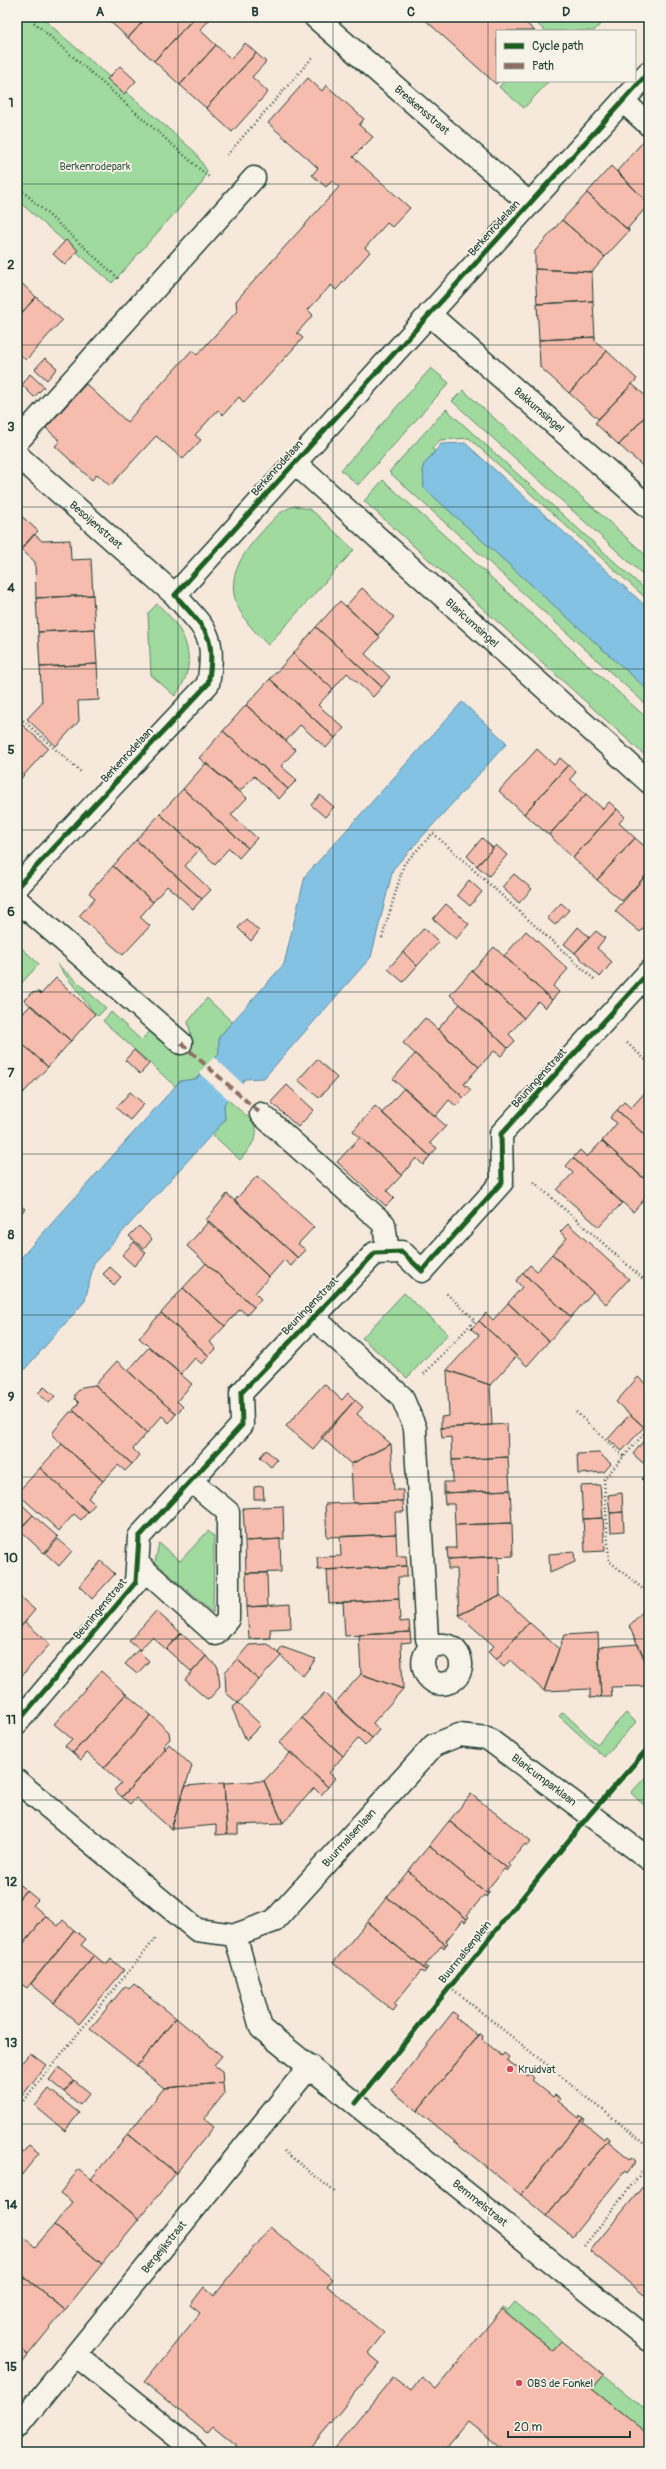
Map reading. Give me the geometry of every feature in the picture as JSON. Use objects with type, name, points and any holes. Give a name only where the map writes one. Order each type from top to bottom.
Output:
[{"type":"street","name":"Breskensstraat","points":[[315,17],[530,204]]},
{"type":"street","name":"Berkenrodelaan","points":[[17,887],[208,684],[213,658],[208,633],[175,595],[296,464],[429,314],[649,72]]},
{"type":"street","points":[[623,101],[649,125]]},
{"type":"street","points":[[17,442],[254,178]]},
{"type":"street","name":"Bakkumsingel","points":[[429,314],[649,507]]},
{"type":"street","name":"Besoijenstraat","points":[[17,455],[175,595]]},
{"type":"street","name":"Blaricumsingel","points":[[296,464],[649,782]]},
{"type":"street","points":[[17,900],[181,1042]]},
{"type":"street","name":"Beuningenstraat","points":[[502,1182],[501,1134],[649,972]]},
{"type":"street","points":[[261,1114],[384,1224],[388,1252],[402,1252],[422,1271],[502,1182]]},
{"type":"street","name":"Beuningenstraat","points":[[17,1723],[136,1582],[139,1537],[242,1425],[241,1393],[375,1253],[388,1252]]},
{"type":"street","name":"Beuningenstraat","points":[[313,1317],[402,1397],[415,1428],[427,1639],[432,1647]]},
{"type":"street","points":[[138,1564],[216,1634],[228,1618],[228,1512],[191,1481]]},
{"type":"street","name":"Blaricumparklaan","points":[[458,1735],[487,1738],[649,1859]]},
{"type":"street","name":"Buurmalsenlaan","points":[[17,1781],[197,1930],[235,1935],[274,1921],[434,1745],[458,1735]]},
{"type":"street","points":[[235,1935],[261,2028],[310,2066]]},
{"type":"street","name":"Bergeijkstraat","points":[[17,2427],[310,2066]]},
{"type":"street","name":"Bemmelstraat","points":[[310,2066],[649,2340]]},
{"type":"street","points":[[76,2355],[196,2452]]},
{"type":"path","points":[[28,17],[234,200]]},
{"type":"path","points":[[254,178],[227,155],[333,33]]},
{"type":"path","points":[[17,186],[143,301]]},
{"type":"path","points":[[17,715],[105,794]]},
{"type":"path","points":[[382,938],[404,864],[433,833],[620,1003]]},
{"type":"path","points":[[502,1182],[534,1181],[649,1284]]},
{"type":"path","points":[[402,1397],[475,1320],[422,1271]]},
{"type":"path","points":[[576,1412],[624,1457]]},
{"type":"path","points":[[649,1428],[604,1479],[609,1561],[649,1594]]},
{"type":"path","points":[[17,2096],[23,2100],[176,1913]]},
{"type":"path","points":[[450,1987],[649,2147]]},
{"type":"path","points":[[259,2130],[336,2193]]},
{"type":"path","points":[[564,2272],[649,2163]]},
{"type":"green space","name":"Berkenrodepark","points":[[17,17],[41,17],[195,152],[207,171],[202,183],[112,283],[17,200]]},
{"type":"green space","points":[[530,17],[607,17],[595,30],[544,30]]},
{"type":"green space","points":[[503,82],[548,82],[524,108],[499,87]]},
{"type":"green space","points":[[431,368],[449,383],[358,485],[341,470]]},
{"type":"green space","points":[[463,390],[649,558],[649,580],[452,401]]},
{"type":"green space","points":[[446,409],[649,593],[649,601],[469,438],[440,440],[432,449],[435,451],[423,466],[424,488],[649,691],[649,707],[389,472]]},
{"type":"green space","points":[[383,480],[649,720],[649,759],[364,501]]},
{"type":"green space","points":[[295,506],[309,509],[315,513],[354,550],[268,645],[254,631],[237,604],[234,591],[234,578],[239,564],[247,550],[260,534],[280,513]]},
{"type":"green space","points":[[157,604],[176,624],[187,647],[187,671],[183,683],[175,696],[151,675],[148,613]]},
{"type":"green space","points":[[17,944],[39,964],[17,988]]},
{"type":"green space","points":[[57,964],[106,1008],[98,1016],[95,1014]]},
{"type":"green space","points":[[207,998],[232,1022],[219,1037],[219,1054],[196,1079],[180,1081],[175,1086],[103,1021],[111,1012],[141,1040],[150,1031],[175,1054],[191,1035],[188,1022]]},
{"type":"green space","points":[[227,1099],[252,1121],[255,1126],[256,1133],[254,1140],[240,1160],[212,1134],[225,1120],[224,1104]]},
{"type":"green space","points":[[404,1293],[448,1334],[407,1378],[362,1338]]},
{"type":"green space","points":[[208,1531],[214,1536],[213,1613],[155,1562],[159,1543],[180,1561]]},
{"type":"green space","points":[[563,1712],[597,1744],[626,1713],[636,1722],[604,1757],[559,1716]]},
{"type":"green space","points":[[649,1773],[649,1794],[645,1799],[649,1804],[649,1810],[631,1793]]},
{"type":"green space","points":[[515,2302],[562,2341],[553,2351],[502,2309],[503,2307],[508,2310]]},
{"type":"green space","points":[[603,2375],[649,2412],[649,2435],[592,2389]]},
{"type":"water","points":[[465,443],[649,609],[649,691],[424,488],[423,466],[441,444]]},
{"type":"water","points":[[462,702],[507,743],[393,869],[371,957],[264,1078],[245,1079],[224,1104],[225,1120],[94,1263],[85,1301],[17,1378],[17,1262],[180,1081],[196,1079],[219,1054],[219,1037],[284,964],[305,876]]},
{"type":"pier","points":[[214,1057],[243,1084],[229,1100],[199,1073]]},
{"type":"building","points":[[105,17],[147,17],[128,38]]},
{"type":"building","points":[[147,17],[195,17],[154,61],[128,38]]},
{"type":"building","points":[[195,17],[212,17],[200,30],[216,45],[180,85],[154,61]]},
{"type":"building","points":[[422,17],[519,17],[534,30],[496,30],[496,82],[498,82],[496,84]]},
{"type":"building","points":[[245,43],[256,53],[206,108],[180,85],[216,45],[231,59]]},
{"type":"building","points":[[256,53],[266,62],[252,77],[268,92],[232,132],[206,108]]},
{"type":"building","points":[[120,66],[136,81],[124,94],[107,79]]},
{"type":"building","points":[[308,78],[322,91],[326,85],[364,119],[359,125],[373,137],[353,157],[410,208],[392,227],[387,223],[365,248],[370,252],[336,290],[331,285],[308,310],[313,315],[297,333],[303,338],[244,403],[239,397],[223,415],[218,410],[195,435],[201,440],[183,459],[156,436],[110,486],[97,474],[92,480],[55,446],[60,441],[46,428],[86,384],[127,422],[192,350],[197,355],[237,311],[236,301],[339,187],[332,181],[326,187],[312,175],[318,168],[268,123]]},
{"type":"building","points":[[649,135],[649,204],[617,171]]},
{"type":"building","points":[[611,166],[649,204],[628,228],[629,231],[587,193]]},
{"type":"building","points":[[587,193],[629,231],[605,257],[562,220]]},
{"type":"building","points":[[562,220],[605,257],[592,272],[535,269],[535,251]]},
{"type":"building","points":[[66,240],[78,250],[65,265],[53,254]]},
{"type":"building","points":[[535,269],[592,272],[593,301],[537,304]]},
{"type":"building","points":[[17,279],[36,297],[17,318]]},
{"type":"building","points":[[36,297],[62,320],[26,360],[17,352],[17,318]]},
{"type":"building","points":[[593,301],[595,337],[539,340],[537,304]]},
{"type":"building","points":[[595,337],[595,341],[607,351],[569,393],[540,367],[539,340]]},
{"type":"building","points":[[607,351],[637,379],[598,419],[569,393]]},
{"type":"building","points":[[45,358],[57,368],[47,380],[35,369]]},
{"type":"building","points":[[30,374],[44,387],[34,397],[22,385]]},
{"type":"building","points":[[632,384],[649,399],[649,412],[619,445],[595,423]]},
{"type":"building","points":[[649,412],[649,465],[646,469],[619,445]]},
{"type":"building","points":[[17,512],[38,531],[17,554]]},
{"type":"building","points":[[34,534],[42,541],[70,540],[71,560],[91,559],[93,595],[36,598],[35,562],[21,549]]},
{"type":"building","points":[[362,588],[394,617],[378,635],[346,606]]},
{"type":"building","points":[[93,595],[95,629],[38,632],[36,598]]},
{"type":"building","points":[[340,601],[380,637],[365,654],[390,677],[382,687],[316,627]]},
{"type":"building","points":[[316,627],[382,687],[373,697],[347,673],[333,689],[293,654]]},
{"type":"building","points":[[95,629],[97,664],[40,667],[38,632]]},
{"type":"building","points":[[293,654],[333,689],[318,705],[344,728],[335,738],[270,679]]},
{"type":"building","points":[[97,664],[99,700],[78,701],[79,721],[56,746],[27,719],[42,703],[40,667]]},
{"type":"building","points":[[270,679],[335,738],[326,748],[300,725],[286,741],[246,705]]},
{"type":"building","points":[[246,705],[296,750],[281,766],[297,780],[288,789],[223,731]]},
{"type":"building","points":[[17,720],[48,748],[24,775],[17,769]]},
{"type":"building","points":[[223,731],[288,789],[279,799],[254,776],[239,792],[199,758]]},
{"type":"building","points":[[537,749],[554,765],[560,758],[568,765],[524,814],[499,791]]},
{"type":"building","points":[[206,763],[247,798],[231,815],[257,838],[248,848],[183,789]]},
{"type":"building","points":[[568,765],[576,772],[570,779],[586,794],[549,835],[524,814]]},
{"type":"building","points":[[17,769],[24,775],[17,783]]},
{"type":"building","points":[[183,789],[248,848],[239,858],[229,848],[215,864],[160,814]]},
{"type":"building","points":[[586,794],[603,809],[609,802],[617,809],[573,858],[549,835]]},
{"type":"building","points":[[320,795],[334,807],[325,817],[311,805]]},
{"type":"building","points":[[617,809],[625,817],[619,823],[635,838],[597,880],[573,858]]},
{"type":"building","points":[[160,814],[199,850],[185,866],[211,890],[202,899],[136,840]]},
{"type":"building","points":[[482,838],[493,848],[477,866],[467,856]]},
{"type":"building","points":[[635,838],[649,850],[649,872],[622,901],[597,880]]},
{"type":"building","points":[[136,840],[202,899],[193,909],[167,886],[153,902],[113,866]]},
{"type":"building","points":[[496,845],[507,855],[489,876],[477,866]]},
{"type":"building","points":[[113,866],[153,902],[140,917],[150,926],[123,955],[79,916],[95,898],[89,893]]},
{"type":"building","points":[[649,872],[649,922],[640,932],[615,911]]},
{"type":"building","points":[[514,874],[532,889],[519,903],[502,887]]},
{"type":"building","points":[[469,880],[482,892],[470,906],[457,895]]},
{"type":"building","points":[[561,903],[569,910],[555,925],[547,918]]},
{"type":"building","points":[[446,904],[469,924],[456,939],[433,919]]},
{"type":"building","points":[[246,919],[259,931],[251,941],[238,928]]},
{"type":"building","points":[[578,927],[589,937],[575,953],[564,944]]},
{"type":"building","points":[[424,928],[439,942],[417,966],[403,952]]},
{"type":"building","points":[[526,931],[568,969],[553,986],[559,992],[552,1000],[504,956]]},
{"type":"building","points":[[596,931],[605,938],[597,948],[612,962],[600,977],[575,953]]},
{"type":"building","points":[[494,947],[552,1000],[545,1008],[538,1001],[524,1018],[472,971]]},
{"type":"building","points":[[403,952],[417,966],[403,982],[388,969]]},
{"type":"building","points":[[472,971],[524,1018],[509,1034],[515,1041],[508,1048],[450,995]]},
{"type":"building","points":[[56,978],[95,1014],[71,1041],[24,1000],[31,993],[39,992],[41,994]]},
{"type":"building","points":[[460,1004],[508,1048],[501,1056],[494,1051],[479,1067],[438,1029]]},
{"type":"building","points":[[31,1005],[71,1041],[48,1067],[17,1039],[17,1019]]},
{"type":"building","points":[[425,1018],[479,1067],[464,1084],[471,1090],[464,1098],[403,1043]]},
{"type":"building","points":[[17,1039],[48,1067],[24,1092],[17,1085]]},
{"type":"building","points":[[134,1050],[149,1064],[140,1074],[125,1060]]},
{"type":"building","points":[[415,1054],[464,1098],[456,1106],[449,1100],[435,1117],[393,1079]]},
{"type":"building","points":[[317,1059],[337,1078],[319,1098],[298,1080]]},
{"type":"building","points":[[17,1085],[24,1092],[17,1100]]},
{"type":"building","points":[[287,1085],[314,1110],[298,1127],[271,1102]]},
{"type":"building","points":[[404,1088],[446,1126],[430,1143],[437,1148],[430,1156],[382,1113]]},
{"type":"building","points":[[649,1088],[649,1139],[617,1110],[624,1102],[631,1108]]},
{"type":"building","points":[[130,1092],[144,1104],[130,1120],[116,1108]]},
{"type":"building","points":[[375,1106],[430,1156],[423,1165],[416,1158],[402,1175],[353,1131]]},
{"type":"building","points":[[617,1110],[649,1139],[649,1172],[643,1178],[602,1141],[617,1123],[610,1118]]},
{"type":"building","points":[[360,1137],[402,1175],[387,1191],[394,1198],[386,1206],[337,1162]]},
{"type":"building","points":[[602,1141],[649,1183],[649,1194],[633,1212],[573,1158],[580,1150],[587,1157]]},
{"type":"building","points":[[573,1158],[622,1203],[599,1227],[557,1190],[573,1173],[566,1166]]},
{"type":"building","points":[[257,1176],[314,1227],[298,1244],[306,1250],[298,1258],[235,1200]]},
{"type":"building","points":[[227,1194],[298,1258],[291,1266],[284,1260],[269,1277],[206,1220]]},
{"type":"building","points":[[17,1203],[25,1209],[17,1218]]},
{"type":"building","points":[[209,1221],[269,1277],[255,1293],[261,1299],[254,1307],[187,1246]]},
{"type":"building","points":[[568,1224],[629,1279],[606,1304],[552,1254],[567,1238],[560,1232]]},
{"type":"building","points":[[139,1226],[152,1239],[144,1249],[129,1236]]},
{"type":"building","points":[[134,1242],[146,1253],[134,1266],[122,1255]]},
{"type":"building","points":[[552,1254],[593,1292],[571,1317],[523,1273],[530,1265],[537,1271]]},
{"type":"building","points":[[206,1263],[254,1307],[247,1315],[240,1309],[225,1326],[183,1288]]},
{"type":"building","points":[[110,1267],[121,1277],[114,1285],[103,1274]]},
{"type":"building","points":[[523,1273],[571,1317],[549,1341],[508,1303],[522,1287],[516,1281]]},
{"type":"building","points":[[183,1288],[225,1326],[210,1342],[216,1349],[209,1356],[161,1313]]},
{"type":"building","points":[[508,1303],[549,1341],[527,1366],[479,1321],[486,1313],[493,1320]]},
{"type":"building","points":[[161,1313],[209,1356],[202,1364],[195,1358],[181,1374],[139,1338]]},
{"type":"building","points":[[479,1321],[517,1356],[490,1385],[447,1370],[479,1335],[471,1329]]},
{"type":"building","points":[[149,1347],[192,1384],[177,1401],[183,1407],[176,1414],[128,1371]]},
{"type":"building","points":[[117,1361],[176,1414],[169,1423],[162,1416],[147,1433],[95,1385]]},
{"type":"building","points":[[447,1370],[490,1385],[492,1425],[441,1428],[441,1417],[449,1416]]},
{"type":"building","points":[[638,1377],[649,1387],[649,1422],[644,1427],[616,1402]]},
{"type":"building","points":[[324,1384],[342,1400],[348,1393],[355,1400],[313,1449],[286,1426]]},
{"type":"building","points":[[95,1385],[147,1433],[133,1449],[139,1455],[132,1464],[73,1410],[79,1403],[75,1399],[75,1394],[82,1387]]},
{"type":"building","points":[[44,1387],[55,1396],[49,1403],[38,1393]]},
{"type":"building","points":[[355,1400],[363,1407],[357,1414],[391,1444],[351,1464],[321,1437]]},
{"type":"building","points":[[70,1412],[75,1412],[132,1464],[125,1471],[118,1465],[103,1481],[53,1436],[53,1432]]},
{"type":"building","points":[[630,1414],[644,1427],[622,1451],[608,1439]]},
{"type":"building","points":[[507,1424],[508,1457],[452,1460],[451,1437],[442,1438],[441,1428]]},
{"type":"building","points":[[645,1439],[649,1443],[649,1456],[643,1463],[633,1454]]},
{"type":"building","points":[[62,1444],[103,1481],[88,1498],[95,1504],[88,1512],[40,1468]]},
{"type":"building","points":[[391,1444],[394,1490],[403,1490],[403,1501],[353,1503],[351,1464]]},
{"type":"building","points":[[266,1450],[277,1460],[271,1467],[260,1457]]},
{"type":"building","points":[[599,1453],[611,1464],[604,1472],[578,1474],[577,1454]]},
{"type":"building","points":[[508,1457],[510,1490],[444,1493],[444,1482],[453,1482],[452,1460]]},
{"type":"building","points":[[40,1468],[88,1512],[81,1520],[74,1514],[59,1531],[17,1493]]},
{"type":"building","points":[[649,1471],[649,1485],[642,1479]]},
{"type":"building","points":[[600,1485],[603,1518],[583,1519],[581,1486]]},
{"type":"building","points":[[263,1486],[264,1499],[254,1499],[254,1487]]},
{"type":"building","points":[[510,1490],[512,1523],[455,1525],[454,1504],[445,1504],[444,1493]]},
{"type":"building","points":[[622,1493],[623,1512],[610,1513],[608,1495]]},
{"type":"building","points":[[17,1500],[33,1515],[19,1530],[17,1528]]},
{"type":"building","points":[[403,1501],[404,1512],[395,1512],[396,1534],[327,1537],[325,1504]]},
{"type":"building","points":[[283,1506],[284,1539],[245,1541],[243,1508]]},
{"type":"building","points":[[623,1512],[624,1531],[611,1532],[610,1513]]},
{"type":"building","points":[[33,1515],[58,1537],[44,1553],[19,1530]]},
{"type":"building","points":[[603,1518],[605,1551],[585,1552],[583,1519]]},
{"type":"building","points":[[512,1523],[513,1556],[448,1559],[447,1548],[456,1548],[455,1525]]},
{"type":"building","points":[[396,1534],[397,1556],[406,1556],[407,1566],[318,1570],[317,1557],[341,1556],[340,1537]]},
{"type":"building","points":[[58,1539],[72,1551],[59,1566],[45,1553]]},
{"type":"building","points":[[280,1539],[281,1572],[246,1573],[245,1541]]},
{"type":"building","points":[[574,1552],[575,1562],[550,1573],[549,1554]]},
{"type":"building","points":[[499,1556],[500,1595],[459,1615],[457,1569],[448,1569],[448,1559]]},
{"type":"building","points":[[101,1561],[115,1574],[92,1599],[79,1586]]},
{"type":"building","points":[[407,1566],[407,1577],[398,1577],[399,1599],[329,1603],[327,1570]]},
{"type":"building","points":[[246,1573],[267,1573],[268,1606],[247,1607]]},
{"type":"building","points":[[17,1594],[35,1610],[17,1631]]},
{"type":"building","points":[[500,1595],[529,1622],[496,1660],[488,1652],[494,1646],[459,1615]]},
{"type":"building","points":[[399,1599],[400,1622],[409,1621],[410,1632],[345,1636],[343,1602]]},
{"type":"building","points":[[290,1604],[291,1628],[270,1629],[271,1638],[249,1639],[247,1607]]},
{"type":"building","points":[[649,1605],[649,1669],[629,1626]]},
{"type":"building","points":[[156,1611],[181,1633],[166,1649],[152,1637],[140,1650],[129,1641]]},
{"type":"building","points":[[25,1622],[50,1644],[17,1681],[17,1631]]},
{"type":"building","points":[[529,1622],[559,1649],[544,1691],[510,1660],[504,1667],[496,1660]]},
{"type":"building","points":[[410,1632],[411,1642],[401,1643],[403,1689],[361,1674],[359,1635]]},
{"type":"building","points":[[181,1633],[206,1656],[192,1672],[166,1649]]},
{"type":"building","points":[[598,1633],[601,1697],[590,1698],[590,1689],[544,1691],[564,1635]]},
{"type":"building","points":[[268,1644],[281,1656],[259,1680],[237,1659],[249,1645]]},
{"type":"building","points":[[638,1644],[649,1669],[649,1686],[611,1687],[612,1697],[601,1697],[598,1647]]},
{"type":"building","points":[[282,1647],[316,1659],[303,1676],[278,1653]]},
{"type":"building","points":[[138,1650],[149,1661],[137,1674],[125,1664]]},
{"type":"building","points":[[206,1656],[218,1667],[220,1687],[208,1700],[185,1680]]},
{"type":"building","points":[[237,1659],[259,1680],[238,1703],[226,1693],[225,1672]]},
{"type":"building","points":[[101,1671],[126,1694],[73,1753],[65,1746],[72,1739],[54,1724]]},
{"type":"building","points":[[361,1674],[403,1689],[373,1723],[379,1730],[372,1738],[334,1704]]},
{"type":"building","points":[[324,1693],[372,1738],[365,1746],[358,1739],[343,1756],[302,1718]]},
{"type":"building","points":[[126,1694],[151,1715],[104,1768],[87,1753],[81,1760],[73,1753]]},
{"type":"building","points":[[238,1703],[261,1725],[246,1740],[232,1708]]},
{"type":"building","points":[[151,1715],[169,1732],[170,1739],[163,1746],[166,1749],[122,1797],[114,1790],[121,1783],[104,1768]]},
{"type":"building","points":[[302,1718],[343,1756],[329,1773],[335,1778],[328,1787],[279,1743]]},
{"type":"building","points":[[169,1744],[192,1766],[171,1829],[136,1798],[130,1804],[122,1797]]},
{"type":"building","points":[[291,1752],[328,1787],[321,1795],[314,1788],[283,1823],[264,1781]]},
{"type":"building","points":[[264,1781],[283,1823],[238,1825],[238,1834],[227,1834],[224,1783]]},
{"type":"building","points":[[224,1783],[227,1834],[216,1835],[216,1825],[171,1829],[185,1786]]},
{"type":"building","points":[[471,1794],[531,1841],[527,1846],[525,1844],[508,1864],[511,1866],[508,1869],[449,1821]]},
{"type":"building","points":[[449,1821],[508,1869],[507,1871],[504,1869],[487,1890],[490,1892],[488,1894],[429,1846]]},
{"type":"building","points":[[429,1846],[488,1894],[486,1897],[484,1895],[467,1915],[469,1917],[467,1919],[408,1871]]},
{"type":"building","points":[[408,1871],[467,1919],[465,1922],[463,1920],[446,1941],[448,1943],[446,1945],[387,1897]]},
{"type":"building","points":[[17,1883],[26,1890],[17,1901]]},
{"type":"building","points":[[26,1890],[38,1900],[33,1905],[46,1916],[17,1951],[17,1901]]},
{"type":"building","points":[[387,1897],[446,1945],[444,1948],[442,1945],[425,1966],[428,1968],[426,1970],[367,1922]]},
{"type":"building","points":[[46,1916],[58,1926],[63,1920],[74,1930],[27,1988],[17,1981],[17,1951]]},
{"type":"building","points":[[367,1922],[426,1970],[424,1973],[421,1971],[394,2004],[397,2006],[393,2011],[333,1963]]},
{"type":"building","points":[[74,1930],[86,1939],[81,1945],[94,1955],[54,2003],[31,1984]]},
{"type":"building","points":[[94,1955],[106,1965],[111,1959],[124,1970],[79,2024],[54,2003]]},
{"type":"building","points":[[134,1984],[176,2018],[137,2066],[90,2029],[125,1986],[129,1989]]},
{"type":"building","points":[[453,2012],[458,2016],[456,2018],[477,2035],[480,2034],[417,2111],[391,2090]]},
{"type":"building","points":[[176,2018],[222,2056],[214,2065],[222,2071],[223,2083],[164,2088],[137,2066]]},
{"type":"building","points":[[480,2034],[483,2036],[482,2039],[502,2056],[504,2053],[509,2057],[507,2060],[528,2076],[530,2074],[534,2078],[532,2080],[553,2097],[555,2095],[560,2099],[558,2101],[579,2118],[580,2115],[583,2118],[521,2195],[417,2111]]},
{"type":"building","points":[[30,2053],[46,2065],[22,2096],[17,2092],[17,2068]]},
{"type":"building","points":[[59,2067],[74,2080],[64,2092],[49,2080]]},
{"type":"building","points":[[74,2080],[90,2093],[80,2105],[64,2092]]},
{"type":"building","points":[[223,2083],[224,2094],[204,2119],[214,2127],[176,2173],[128,2134],[164,2088]]},
{"type":"building","points":[[49,2089],[79,2113],[65,2131],[35,2106]]},
{"type":"building","points":[[583,2118],[585,2119],[583,2122],[604,2139],[606,2136],[609,2139],[546,2216],[521,2195]]},
{"type":"building","points":[[128,2134],[176,2173],[139,2219],[91,2179]]},
{"type":"building","points":[[609,2139],[609,2142],[630,2159],[631,2157],[636,2161],[627,2173],[625,2171],[572,2237],[546,2216]]},
{"type":"building","points":[[29,2145],[39,2153],[17,2181],[17,2160]]},
{"type":"building","points":[[79,2169],[139,2219],[102,2264],[54,2225],[72,2202],[60,2193]]},
{"type":"building","points":[[649,2179],[649,2299],[590,2251]]},
{"type":"building","points":[[54,2225],[102,2264],[65,2310],[17,2271],[17,2246],[24,2237],[35,2247]]},
{"type":"building","points":[[270,2227],[333,2279],[327,2286],[384,2333],[368,2353],[380,2363],[307,2452],[245,2452],[213,2426],[207,2433],[144,2382],[200,2313],[190,2305],[204,2287],[214,2296]]},
{"type":"building","points":[[17,2271],[65,2310],[28,2355],[17,2346]]},
{"type":"building","name":"OBS de Fonkel","points":[[502,2309],[553,2351],[562,2341],[604,2375],[592,2389],[649,2435],[649,2452],[505,2452],[468,2422],[443,2452],[332,2452],[393,2377],[411,2391],[422,2377],[436,2389]]},
{"type":"building","points":[[17,2346],[28,2355],[17,2368]]},
{"type":"marked path","points":[[181,1043],[261,1114]]},
{"type":"cycle path","points":[[17,887],[208,684],[211,654],[210,643],[201,626],[175,595],[649,72]]},
{"type":"cycle path","points":[[17,1723],[136,1582],[139,1537],[242,1425],[241,1393],[375,1253],[402,1252],[422,1271],[502,1182],[501,1134],[649,972]]},
{"type":"cycle path","name":"Buurmalsenplein","points":[[356,2103],[590,1814],[649,1747]]},
{"type":"place","name":"Kruidvat","points":[[510,2069]]},
{"type":"place","name":"OBS de Fonkel","points":[[519,2383]]}]
